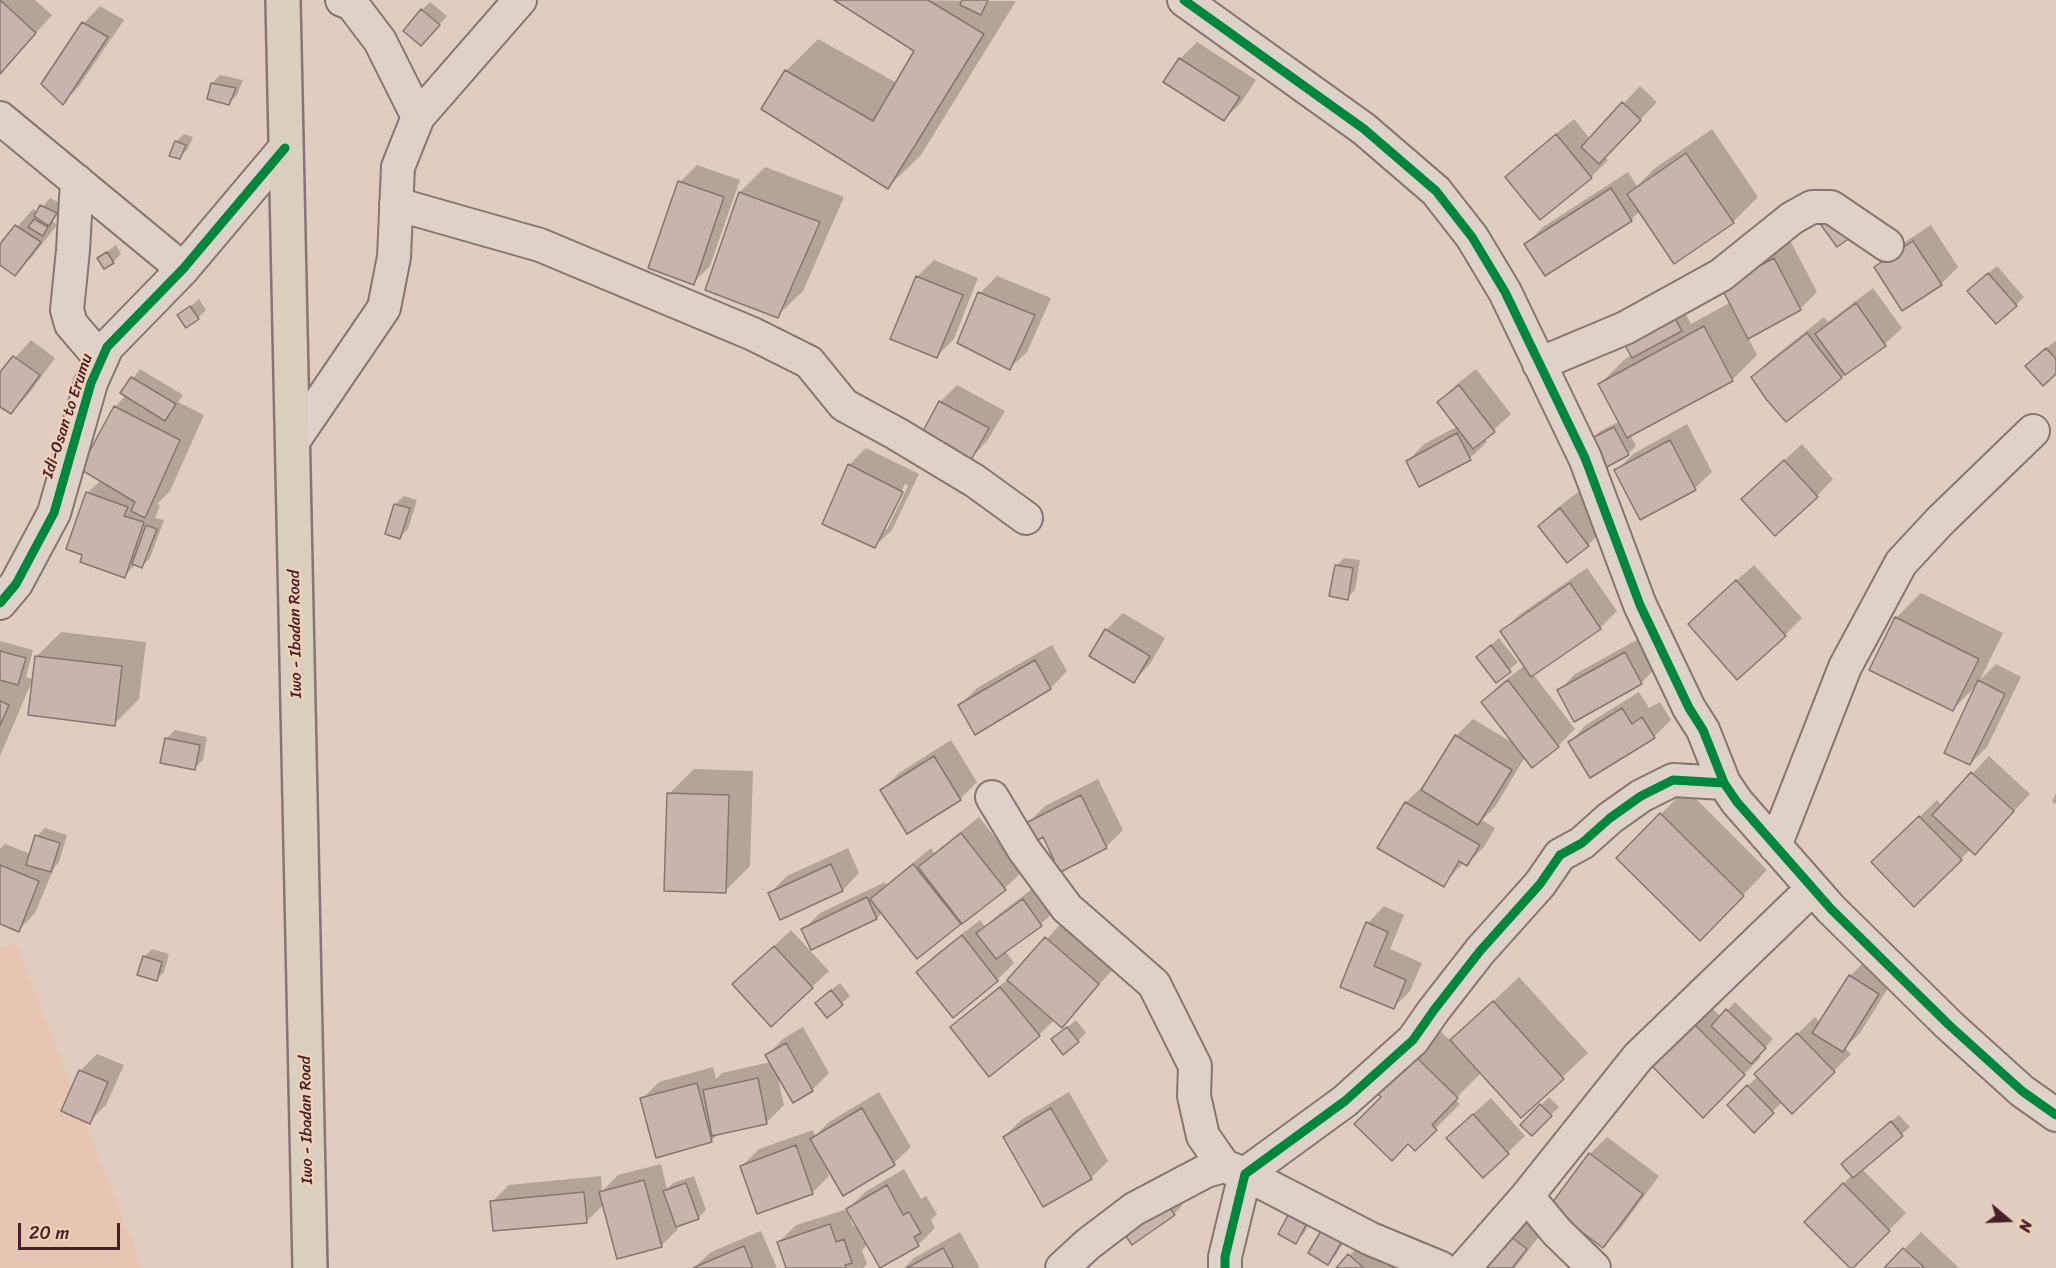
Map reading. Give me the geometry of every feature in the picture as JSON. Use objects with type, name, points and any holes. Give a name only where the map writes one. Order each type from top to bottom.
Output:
[{"type":"main road","name":"Iwo - Ibadan Road","points":[[282,0],[310,1268]]},
{"type":"street","points":[[342,0],[351,4],[380,41],[418,117]]},
{"type":"street","points":[[292,443],[384,308],[394,257],[398,167],[418,117],[520,0]]},
{"type":"street","points":[[1184,0],[1364,129],[1436,191],[1472,237],[1505,292],[1585,458],[1640,605],[1689,708],[1703,730],[1724,783],[1737,802],[1820,900],[1949,1025],[2022,1091],[2056,1115]]},
{"type":"street","points":[[0,118],[183,268]]},
{"type":"street","name":"Idi-Osan to Erumu","points":[[0,603],[16,584],[54,513],[91,383],[107,347],[183,268],[285,148]]},
{"type":"street","points":[[77,181],[67,310],[70,324],[101,359]]},
{"type":"street","points":[[396,204],[540,246],[753,334],[809,362],[844,405],[975,481],[1026,518]]},
{"type":"street","points":[[1539,364],[1625,328],[1721,275],[1792,218],[1812,207],[1831,207],[1887,245]]},
{"type":"street","points":[[1782,854],[1845,667],[1901,563],[1940,521],[2033,431]]},
{"type":"street","points":[[1673,780],[1703,730]]},
{"type":"street","points":[[1062,1268],[1088,1244],[1134,1209],[1206,1172],[1234,1170],[1345,1101],[1413,1040],[1473,960],[1540,884],[1560,855],[1582,843],[1641,796],[1673,780],[1724,783]]},
{"type":"street","points":[[992,797],[1024,850],[1067,908],[1154,984],[1195,1066],[1194,1096],[1203,1136],[1234,1170],[1371,1239],[1441,1268]]},
{"type":"street","points":[[1464,1268],[1527,1196],[1638,1057],[1820,900]]},
{"type":"street","points":[[1225,1268],[1234,1170]]},
{"type":"street","points":[[1527,1196],[1557,1232],[1594,1268]]},
{"type":"shaded area","points":[[16,943],[142,1268],[0,1268],[0,947]]},
{"type":"building","points":[[0,0],[36,33],[0,74]]},
{"type":"building","points":[[834,0],[928,0],[984,34],[888,189],[761,109],[785,70],[873,121],[914,51]]},
{"type":"building","points":[[962,0],[988,0],[981,15],[960,5]]},
{"type":"building","points":[[421,9],[440,25],[421,46],[403,31]]},
{"type":"building","points":[[82,22],[108,37],[63,105],[41,84]]},
{"type":"building","points":[[1179,58],[1240,97],[1224,121],[1163,82]]},
{"type":"building","points":[[211,83],[236,88],[229,105],[207,99]]},
{"type":"building","points":[[1622,102],[1641,120],[1599,164],[1581,147]]},
{"type":"building","points":[[1556,134],[1592,178],[1540,220],[1505,177]]},
{"type":"building","points":[[175,141],[186,145],[180,159],[169,156]]},
{"type":"building","points":[[1686,153],[1734,223],[1674,264],[1627,194]]},
{"type":"building","points":[[678,181],[724,197],[694,285],[648,268]]},
{"type":"building","points":[[1611,188],[1632,221],[1545,276],[1524,244]]},
{"type":"building","points":[[739,192],[820,222],[778,318],[705,290]]},
{"type":"building","points":[[40,205],[57,213],[49,226],[34,216]]},
{"type":"building","points":[[1834,216],[1850,238],[1837,247],[1821,225]]},
{"type":"building","points":[[34,219],[48,227],[43,236],[28,227]]},
{"type":"building","points":[[15,225],[41,242],[15,276],[0,265],[0,244]]},
{"type":"building","points":[[1913,241],[1942,285],[1902,311],[1874,267]]},
{"type":"building","points":[[107,252],[114,263],[104,269],[97,258]]},
{"type":"building","points":[[1774,258],[1801,310],[1748,339],[1721,287]]},
{"type":"building","points":[[1988,273],[2017,306],[1996,324],[1967,291]]},
{"type":"building","points":[[916,276],[963,295],[937,358],[890,339]]},
{"type":"building","points":[[978,292],[1035,315],[1010,370],[957,343]]},
{"type":"building","points":[[1856,303],[1886,346],[1845,375],[1815,334]]},
{"type":"building","points":[[190,306],[199,319],[186,328],[177,315]]},
{"type":"building","points":[[1671,311],[1682,331],[1632,358],[1621,338]]},
{"type":"building","points":[[1704,326],[1733,381],[1627,438],[1598,384]]},
{"type":"building","points":[[1807,333],[1842,378],[1786,422],[1751,377]]},
{"type":"building","points":[[2046,348],[2056,359],[2056,374],[2043,386],[2025,366]]},
{"type":"building","points":[[13,356],[40,375],[11,414],[0,407],[0,372]]},
{"type":"building","points":[[131,377],[176,404],[165,421],[120,393]]},
{"type":"building","points":[[1459,385],[1495,432],[1473,449],[1437,402]]},
{"type":"building","points":[[939,401],[989,428],[971,460],[923,431]]},
{"type":"building","points":[[114,406],[180,440],[145,518],[131,511],[135,502],[80,469]]},
{"type":"building","points":[[1614,427],[1629,455],[1605,468],[1590,439]]},
{"type":"building","points":[[1457,433],[1471,460],[1419,487],[1406,461]]},
{"type":"building","points":[[1670,440],[1696,490],[1640,520],[1614,470]]},
{"type":"building","points":[[1784,460],[1818,497],[1775,536],[1741,499]]},
{"type":"building","points":[[848,464],[903,492],[875,548],[822,524]]},
{"type":"building","points":[[86,492],[128,507],[124,516],[144,522],[125,578],[80,562],[82,555],[66,549]]},
{"type":"building","points":[[394,504],[410,508],[400,539],[385,534]]},
{"type":"building","points":[[1560,508],[1589,546],[1567,563],[1538,526]]},
{"type":"building","points":[[146,525],[157,529],[142,568],[132,564]]},
{"type":"building","points":[[1335,565],[1353,568],[1348,600],[1329,596]]},
{"type":"building","points":[[1736,580],[1786,636],[1737,680],[1688,624]]},
{"type":"building","points":[[1570,583],[1601,629],[1531,677],[1500,631]]},
{"type":"building","points":[[1895,617],[1979,659],[1953,711],[1869,670]]},
{"type":"building","points":[[1105,629],[1150,656],[1134,683],[1089,656]]},
{"type":"building","points":[[1491,645],[1511,672],[1496,683],[1476,657]]},
{"type":"building","points":[[0,651],[26,658],[18,685],[0,680]]},
{"type":"building","points":[[1625,652],[1642,684],[1574,722],[1557,690]]},
{"type":"building","points":[[35,656],[122,666],[115,726],[28,715]]},
{"type":"building","points":[[1035,660],[1051,689],[975,735],[958,705]]},
{"type":"building","points":[[1508,680],[1559,747],[1532,768],[1481,702]]},
{"type":"building","points":[[1978,680],[2005,694],[1970,765],[1944,753]]},
{"type":"building","points":[[0,701],[9,705],[0,726]]},
{"type":"building","points":[[1622,708],[1632,724],[1642,717],[1655,738],[1590,778],[1568,742]]},
{"type":"building","points":[[1455,735],[1512,770],[1478,825],[1421,790]]},
{"type":"building","points":[[165,738],[200,745],[195,770],[160,763]]},
{"type":"building","points":[[934,756],[961,800],[907,834],[880,790]]},
{"type":"building","points":[[1971,772],[2014,811],[1975,855],[1932,815]]},
{"type":"building","points":[[667,793],[729,795],[726,893],[664,891]]},
{"type":"building","points":[[1081,795],[1107,848],[1053,876],[1047,863],[1054,860],[1043,837],[1036,841],[1026,823]]},
{"type":"building","points":[[1405,802],[1480,845],[1467,866],[1459,861],[1444,887],[1377,848]]},
{"type":"building","points":[[1660,813],[1744,896],[1700,941],[1616,858]]},
{"type":"building","points":[[1919,816],[1962,860],[1914,907],[1871,862]]},
{"type":"building","points":[[961,833],[1006,890],[962,924],[918,867]]},
{"type":"building","points":[[35,835],[60,843],[51,872],[26,865]]},
{"type":"building","points":[[831,864],[843,891],[780,920],[768,893]]},
{"type":"building","points":[[913,864],[961,924],[917,959],[870,899]]},
{"type":"building","points":[[0,865],[39,881],[19,932],[0,924]]},
{"type":"building","points":[[867,897],[877,919],[811,950],[801,929]]},
{"type":"building","points":[[1023,899],[1042,926],[996,959],[976,933]]},
{"type":"building","points":[[1366,922],[1388,932],[1374,966],[1406,980],[1394,1009],[1340,987]]},
{"type":"building","points":[[962,935],[998,981],[953,1018],[916,972]]},
{"type":"building","points":[[1045,937],[1099,984],[1062,1028],[1007,980]]},
{"type":"building","points":[[774,946],[813,988],[771,1027],[732,984]]},
{"type":"building","points":[[143,956],[162,962],[157,981],[137,975]]},
{"type":"building","points":[[1849,975],[1879,994],[1843,1052],[1812,1033]]},
{"type":"building","points":[[1000,987],[1040,1036],[989,1077],[950,1027]]},
{"type":"building","points":[[831,990],[843,1005],[827,1018],[815,1003]]},
{"type":"building","points":[[1493,1001],[1564,1079],[1521,1118],[1450,1040]]},
{"type":"building","points":[[1726,1009],[1766,1048],[1751,1064],[1711,1026]]},
{"type":"building","points":[[1690,1020],[1745,1075],[1703,1118],[1648,1062]]},
{"type":"building","points":[[1067,1027],[1079,1042],[1063,1055],[1051,1039]]},
{"type":"building","points":[[1797,1033],[1835,1072],[1792,1114],[1754,1074]]},
{"type":"building","points":[[786,1043],[813,1091],[793,1103],[765,1055]]},
{"type":"building","points":[[1411,1052],[1458,1098],[1432,1125],[1437,1130],[1415,1151],[1408,1144],[1392,1161],[1354,1124],[1381,1097],[1374,1090]]},
{"type":"building","points":[[79,1070],[108,1082],[90,1124],[61,1111]]},
{"type":"building","points":[[758,1078],[767,1124],[712,1136],[703,1090]]},
{"type":"building","points":[[697,1083],[712,1142],[656,1158],[640,1098]]},
{"type":"building","points":[[1747,1085],[1774,1113],[1754,1133],[1727,1105]]},
{"type":"building","points":[[1540,1104],[1552,1116],[1532,1136],[1520,1125]]},
{"type":"building","points":[[862,1108],[895,1165],[843,1196],[810,1139]]},
{"type":"building","points":[[1051,1108],[1092,1179],[1043,1207],[1003,1137]]},
{"type":"building","points":[[1473,1114],[1509,1154],[1483,1178],[1446,1138]]},
{"type":"building","points":[[1891,1121],[1903,1136],[1853,1178],[1841,1164]]},
{"type":"building","points":[[796,1145],[813,1194],[757,1214],[740,1166]]},
{"type":"building","points":[[1589,1153],[1643,1194],[1603,1248],[1549,1207]]},
{"type":"building","points":[[644,1180],[662,1247],[617,1259],[599,1192]]},
{"type":"building","points":[[686,1183],[699,1219],[676,1227],[663,1191]]},
{"type":"building","points":[[1843,1183],[1890,1231],[1853,1268],[1850,1268],[1804,1222]]},
{"type":"building","points":[[887,1185],[903,1215],[909,1212],[921,1233],[914,1237],[919,1246],[880,1268],[846,1209]]},
{"type":"building","points":[[584,1192],[587,1223],[493,1231],[490,1201]]},
{"type":"building","points":[[1163,1199],[1175,1215],[1132,1245],[1121,1229]]},
{"type":"building","points":[[1288,1215],[1306,1225],[1296,1244],[1278,1234]]},
{"type":"building","points":[[830,1224],[836,1242],[844,1239],[852,1263],[845,1265],[846,1268],[786,1268],[777,1242]]},
{"type":"building","points":[[1325,1224],[1345,1236],[1328,1265],[1308,1253]]},
{"type":"building","points":[[1506,1233],[1527,1249],[1512,1268],[1479,1268]]},
{"type":"building","points":[[744,1246],[753,1268],[693,1268]]},
{"type":"building","points":[[943,1248],[954,1268],[907,1268]]},
{"type":"building","points":[[1903,1248],[1925,1268],[1884,1268]]},
{"type":"building","points":[[1348,1254],[1364,1268],[1336,1268]]},
{"type":"cycle path","points":[[1184,0],[1364,129],[1436,191],[1472,237],[1505,292],[1585,458],[1640,605],[1689,708],[1703,730],[1724,783],[1737,802],[1831,909],[1949,1025],[2022,1091],[2056,1115]]},
{"type":"cycle path","points":[[0,603],[16,584],[54,513],[91,383],[107,347],[183,269],[285,148]]},
{"type":"cycle path","points":[[1225,1268],[1225,1257],[1245,1174],[1345,1101],[1413,1040],[1480,951],[1540,884],[1560,855],[1582,843],[1610,818],[1641,796],[1673,780],[1724,783]]}]
